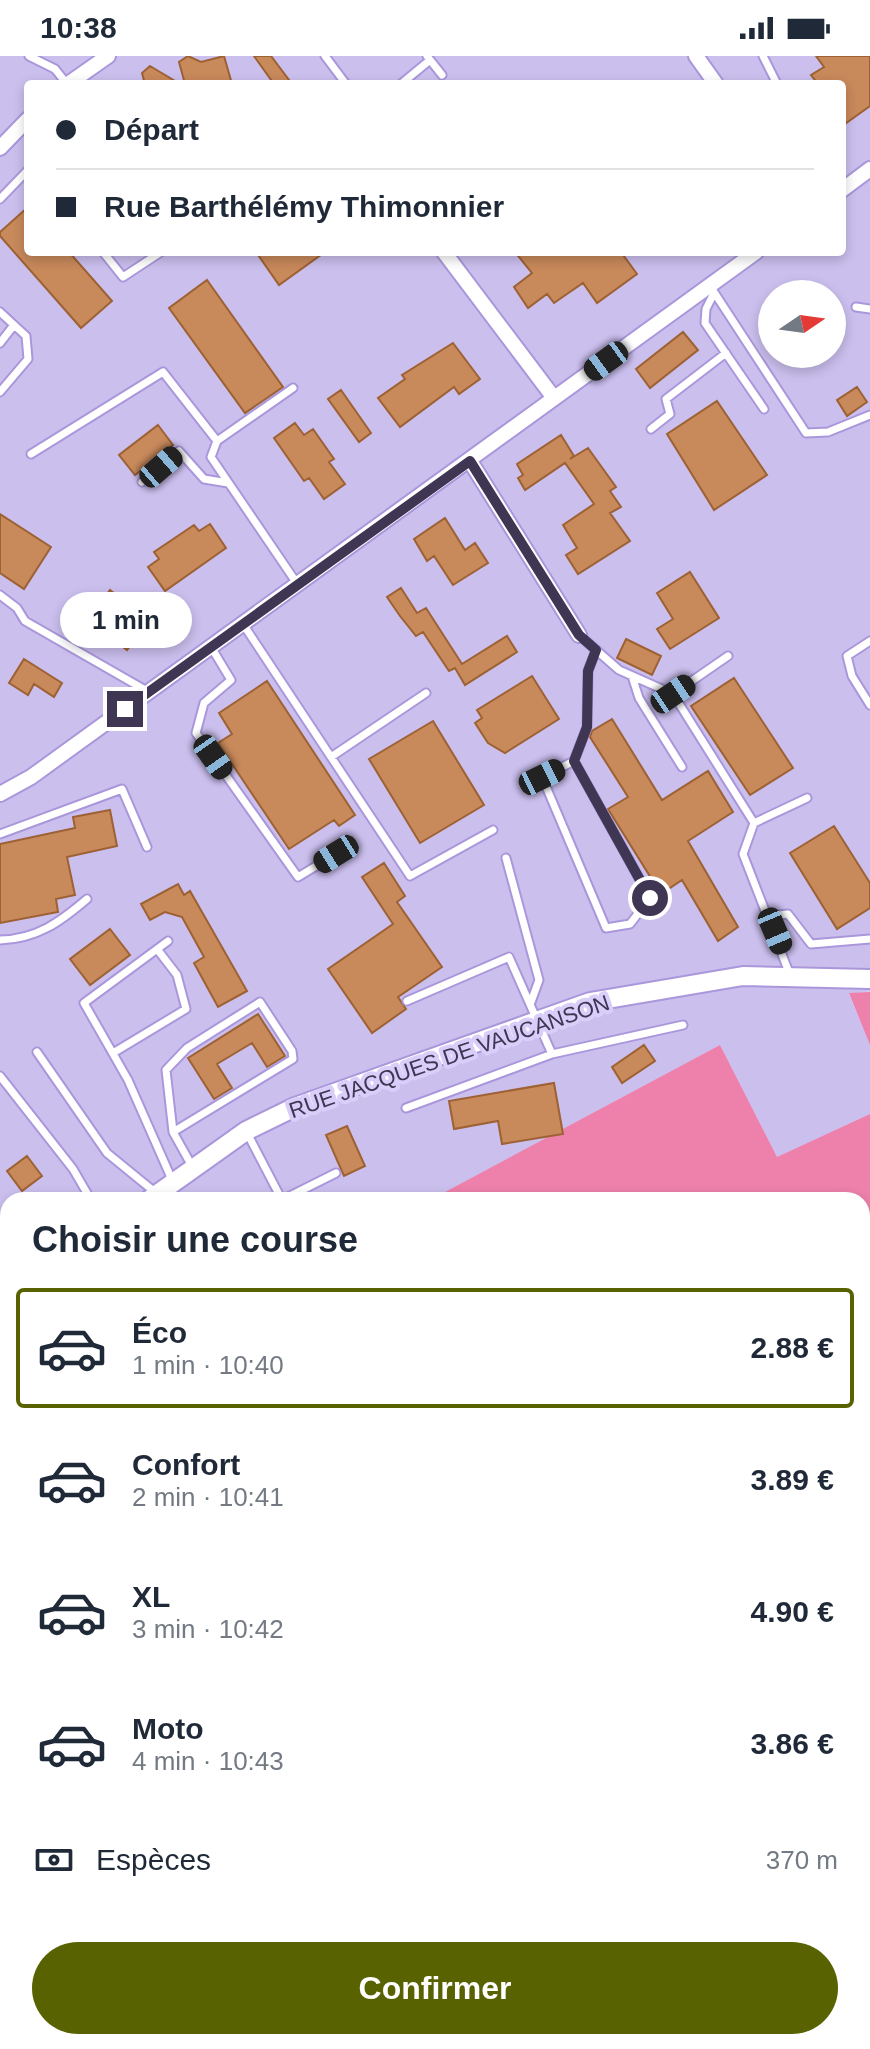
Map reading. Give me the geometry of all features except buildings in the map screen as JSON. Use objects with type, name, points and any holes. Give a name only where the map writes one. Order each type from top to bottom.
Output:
[{"type":"street","points":[[74,80],[108,56]]},
{"type":"street","points":[[696,56],[713,80]]},
{"type":"street","points":[[0,148],[24,123]]},
{"type":"street","points":[[846,187],[870,169]]},
{"type":"street","points":[[447,256],[554,398]]},
{"type":"street","points":[[0,794],[31,777],[554,398],[712,290],[751,256]]},
{"type":"street","points":[[470,461],[579,635]]},
{"type":"street","name":"RUE JACQUES DE VAUCANSON","points":[[160,1192],[246,1131],[295,1107],[590,1002],[743,976],[870,979]]},
{"type":"lane","points":[[29,56],[55,69],[65,80]]},
{"type":"lane","points":[[325,56],[343,80]]},
{"type":"lane","points":[[763,56],[775,80]]},
{"type":"lane","points":[[405,80],[429,58],[442,75]]},
{"type":"lane","points":[[0,199],[24,174]]},
{"type":"lane","points":[[106,256],[123,277],[155,256]]},
{"type":"lane","points":[[712,290],[705,323],[764,409]]},
{"type":"lane","points":[[712,290],[806,433],[828,432],[870,415]]},
{"type":"lane","points":[[856,307],[870,309]]},
{"type":"lane","points":[[0,312],[26,336],[28,359],[0,392]]},
{"type":"lane","points":[[0,343],[14,325]]},
{"type":"lane","points":[[651,429],[670,414],[666,399],[726,353]]},
{"type":"lane","points":[[31,454],[163,372],[217,441]]},
{"type":"lane","points":[[293,388],[217,441],[211,457],[298,585]]},
{"type":"lane","points":[[142,482],[179,451],[204,479],[228,483]]},
{"type":"lane","points":[[0,595],[17,608],[25,621],[149,692]]},
{"type":"lane","points":[[243,624],[410,876],[493,830]]},
{"type":"lane","points":[[579,635],[632,676],[673,694],[754,823]]},
{"type":"lane","points":[[870,641],[847,656],[852,676],[870,705]]},
{"type":"lane","points":[[211,647],[231,680],[204,703],[196,733],[298,877],[336,854]]},
{"type":"lane","points":[[574,761],[650,898],[630,924],[606,928],[542,777],[574,761],[587,727],[588,671],[596,650]]},
{"type":"lane","points":[[673,694],[728,656]]},
{"type":"lane","points":[[632,676],[639,698],[682,767]]},
{"type":"lane","points":[[331,757],[426,693]]},
{"type":"lane","points":[[0,834],[122,789],[147,847]]},
{"type":"lane","points":[[791,977],[743,854],[754,823],[807,798]]},
{"type":"lane","points":[[506,858],[539,980],[531,1003]]},
{"type":"lane","points":[[0,940],[25,939],[60,922],[87,899]]},
{"type":"lane","points":[[769,916],[788,914],[811,944],[870,939]]},
{"type":"lane","points":[[168,941],[84,1003],[113,1053],[173,1182]]},
{"type":"lane","points":[[113,1053],[186,1009],[177,975],[157,949]]},
{"type":"lane","points":[[407,1001],[509,957],[552,1054]]},
{"type":"lane","points":[[173,1132],[293,1059],[292,1051],[260,1002],[187,1048],[166,1070],[173,1132],[193,1167]]},
{"type":"lane","points":[[406,1108],[552,1054],[683,1025]]},
{"type":"lane","points":[[37,1052],[107,1153],[148,1192]]},
{"type":"lane","points":[[0,1076],[73,1169],[86,1192]]},
{"type":"lane","points":[[246,1131],[278,1192]]},
{"type":"lane","points":[[298,1192],[336,1173]]},
{"type":"shaded area","points":[[0,56],[870,56],[870,991],[849,994],[870,1045],[870,1114],[777,1157],[720,1045],[445,1192],[0,1192]]},
{"type":"shaded area","points":[[870,992],[870,1045],[849,993]]},
{"type":"shaded area","points":[[720,1045],[777,1157],[870,1114],[870,1192],[445,1192]]},
{"type":"route","points":[[125,709],[470,461],[579,635],[596,650],[588,671],[587,727],[574,761],[650,898]]}]
